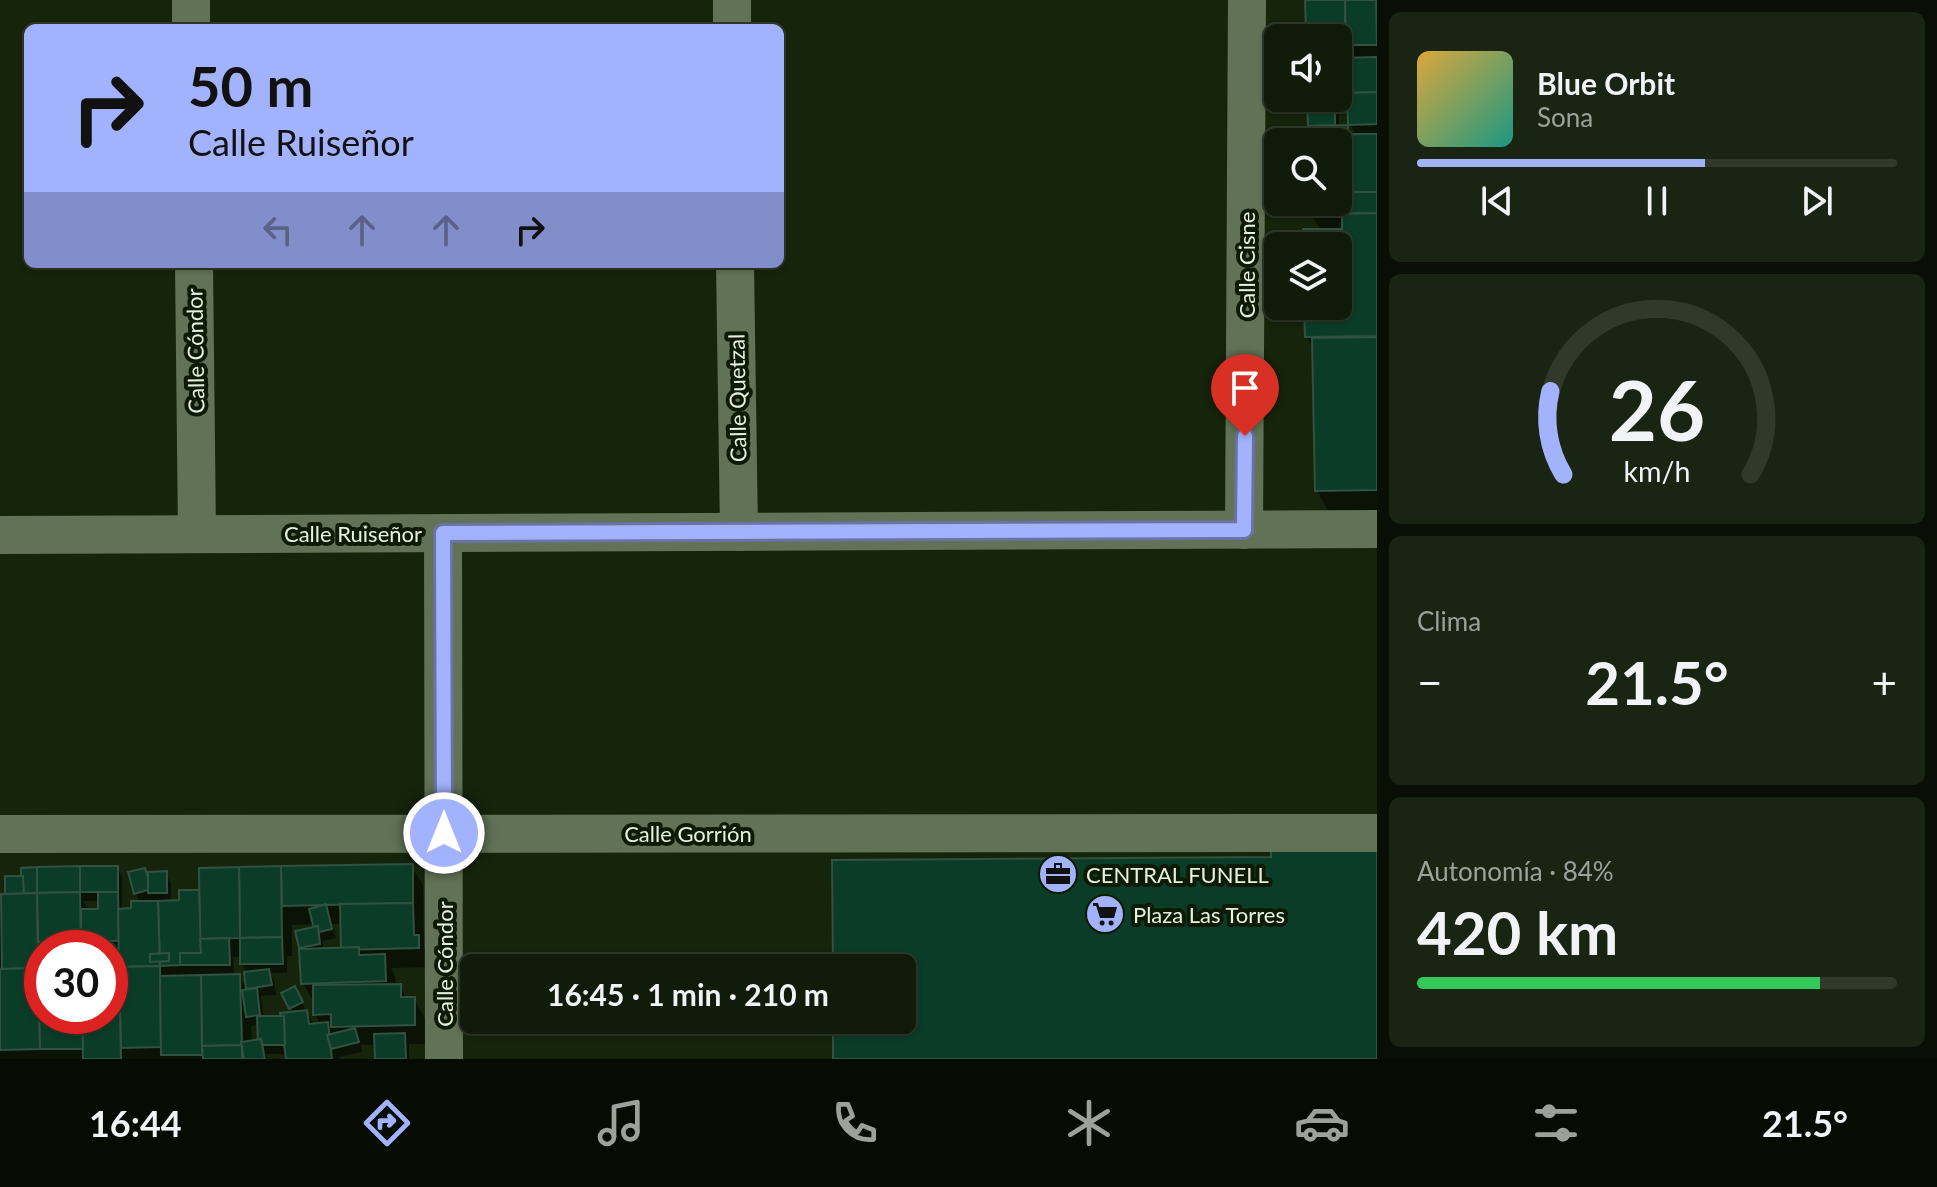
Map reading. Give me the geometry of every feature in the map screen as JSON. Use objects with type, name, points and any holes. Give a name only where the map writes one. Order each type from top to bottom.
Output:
[{"type":"street","points":[[191,0],[191,24]]},
{"type":"street","points":[[732,0],[732,24]]},
{"type":"street","name":"Calle Cisne","points":[[1244,530],[1247,0]]},
{"type":"street","name":"Calle Cóndor","points":[[194,268],[197,534]]},
{"type":"street","name":"Calle Quetzal","points":[[735,268],[739,532]]},
{"type":"street","name":"Calle Ruiseñor","points":[[0,535],[1377,529]]},
{"type":"street","name":"Calle Cóndor","points":[[443,533],[444,1059]]},
{"type":"street","name":"Calle Gorrión","points":[[0,834],[1377,833]]},
{"type":"building","points":[[1305,0],[1345,0],[1345,24],[1306,24]]},
{"type":"building","points":[[1345,0],[1376,0],[1377,45],[1352,45],[1352,24],[1346,24]]},
{"type":"building","points":[[1377,57],[1377,92],[1352,93],[1352,58]]},
{"type":"building","points":[[1377,92],[1377,124],[1348,125],[1352,93]]},
{"type":"building","points":[[1308,112],[1335,112],[1335,125],[1308,126]]},
{"type":"building","points":[[1348,125],[1348,128],[1308,128]]},
{"type":"building","points":[[1352,134],[1377,134],[1377,192],[1352,192]]},
{"type":"building","points":[[1352,192],[1377,192],[1377,213],[1352,213]]},
{"type":"building","points":[[1377,213],[1377,336],[1305,337],[1304,320],[1352,320],[1352,232],[1303,232],[1303,229],[1342,229],[1342,216]]},
{"type":"building","points":[[1377,337],[1377,490],[1315,491],[1312,338]]},
{"type":"building","name":"Plaza Las Torres","points":[[1377,847],[1377,1059],[833,1059],[833,1034],[916,1034],[916,954],[833,954],[832,860],[1271,857],[1271,848]]},
{"type":"building","points":[[413,864],[413,903],[282,906],[281,866]]},
{"type":"building","points":[[80,866],[118,866],[118,892],[80,892]]},
{"type":"building","points":[[80,866],[80,892],[37,893],[37,867]]},
{"type":"building","points":[[281,866],[282,937],[240,938],[239,867]]},
{"type":"building","points":[[37,867],[37,893],[21,893],[21,868]]},
{"type":"building","points":[[239,867],[240,938],[200,939],[199,868]]},
{"type":"building","points":[[145,868],[151,889],[134,894],[128,872]]},
{"type":"building","points":[[167,871],[167,893],[148,893],[148,872]]},
{"type":"building","points":[[5,876],[23,876],[24,897],[5,898]]},
{"type":"building","points":[[179,890],[199,890],[201,953],[180,953],[180,965],[160,966],[158,901],[179,900]]},
{"type":"building","points":[[80,892],[81,930],[38,930],[37,893]]},
{"type":"building","points":[[98,892],[118,892],[119,930],[81,930],[81,909],[98,909]]},
{"type":"building","points":[[37,893],[37,930],[24,930],[24,968],[2,969],[1,894]]},
{"type":"building","points":[[131,901],[158,901],[160,966],[128,967],[128,930],[118,930],[118,909],[131,908]]},
{"type":"building","points":[[413,903],[414,935],[419,935],[419,948],[341,950],[340,904]]},
{"type":"building","points":[[326,904],[332,929],[315,933],[309,909]]},
{"type":"building","points":[[318,926],[320,944],[299,948],[295,931]]},
{"type":"building","points":[[282,937],[283,964],[240,964],[240,938]]},
{"type":"building","points":[[229,938],[230,965],[180,965],[180,953],[201,953],[200,939]]},
{"type":"building","points":[[359,947],[359,955],[385,954],[386,981],[301,984],[299,949]]},
{"type":"building","points":[[169,953],[169,961],[150,962],[150,954]]},
{"type":"building","points":[[160,966],[161,1047],[121,1048],[121,1034],[128,1034],[128,967]]},
{"type":"building","points":[[24,968],[24,1034],[40,1034],[40,1049],[0,1050],[0,969]]},
{"type":"building","points":[[269,969],[272,985],[246,989],[244,972]]},
{"type":"building","points":[[240,974],[242,1045],[202,1046],[201,975]]},
{"type":"building","points":[[201,975],[202,1055],[161,1055],[160,976]]},
{"type":"building","points":[[401,984],[401,997],[415,997],[415,1025],[331,1027],[331,1014],[313,1015],[313,985]]},
{"type":"building","points":[[295,986],[303,1002],[289,1009],[281,993]]},
{"type":"building","points":[[257,988],[260,1015],[246,1017],[242,990]]},
{"type":"building","points":[[307,1010],[309,1024],[328,1022],[332,1059],[286,1059],[280,1013]]},
{"type":"building","points":[[257,1016],[284,1016],[285,1045],[258,1045]]},
{"type":"building","points":[[355,1028],[359,1042],[331,1049],[327,1035]]},
{"type":"building","points":[[405,1033],[406,1059],[375,1059],[374,1034]]},
{"type":"building","points":[[40,1034],[83,1034],[83,1049],[40,1049]]},
{"type":"building","points":[[82,1034],[120,1034],[121,1059],[83,1059]]},
{"type":"building","points":[[261,1039],[265,1059],[244,1059],[241,1042]]},
{"type":"building","points":[[242,1045],[242,1059],[203,1059],[202,1046]]},
{"type":"place","name":"CENTRAL FUNELL","points":[[1058,874]]},
{"type":"place","name":"Plaza Las Torres","points":[[1105,914]]},
{"type":"route","points":[[444,833],[443,533],[1244,530],[1245,436]]}]
